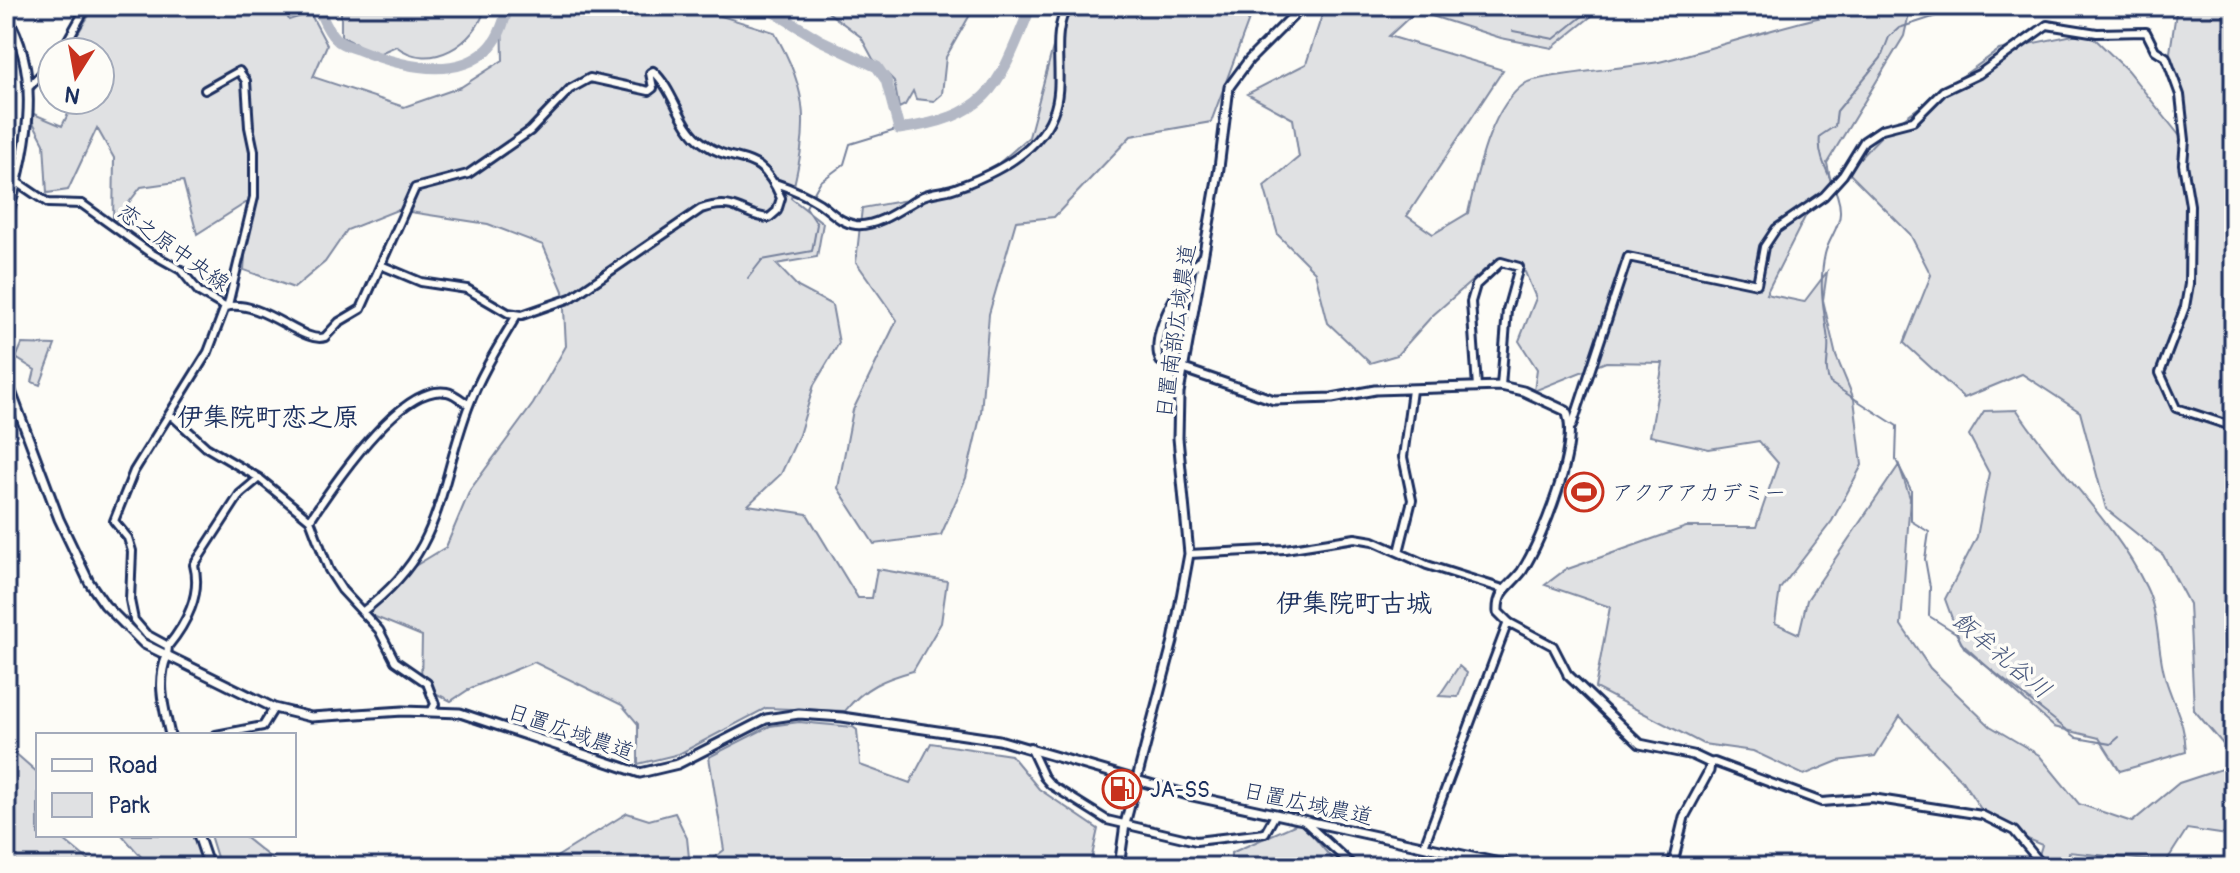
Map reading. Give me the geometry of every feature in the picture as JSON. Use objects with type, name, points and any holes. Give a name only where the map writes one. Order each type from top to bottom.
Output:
[{"type":"street","points":[[70,36],[87,6]]},
{"type":"street","points":[[227,306],[260,310],[306,336],[319,339],[361,309],[383,266],[415,188],[468,174],[530,131],[570,89],[590,78],[649,91],[653,88],[650,73],[653,71],[665,82],[691,132],[702,142],[751,160],[775,183],[819,203],[844,222],[859,225],[878,221],[924,196],[956,188],[1024,152],[1048,127],[1060,85],[1059,37],[1068,6]]},
{"type":"street","name":"日置南部広域農道","points":[[1119,867],[1125,824],[1173,641],[1189,554],[1178,438],[1179,393],[1229,87],[1249,60],[1303,6]]},
{"type":"street","points":[[6,15],[30,86],[17,182],[6,222]]},
{"type":"street","points":[[2044,867],[2014,831],[1982,815],[1872,798],[1822,802],[1693,755],[1640,744],[1568,675],[1553,646],[1508,622],[1498,612],[1503,589],[1521,572],[1546,518],[1572,426],[1628,257],[1757,284],[1764,247],[1776,229],[1824,196],[1843,175],[1864,141],[1882,129],[1913,121],[1943,91],[1979,74],[2036,30],[2055,24],[2097,33],[2146,32],[2172,69],[2184,115],[2183,164],[2190,205],[2189,284],[2185,307],[2160,373],[2176,408],[2234,427]]},
{"type":"street","points":[[168,646],[146,634],[134,620],[130,600],[132,551],[128,538],[114,521],[134,471],[208,352],[227,306],[254,197],[254,151],[246,81],[239,71],[205,90]]},
{"type":"street","points":[[30,86],[36,80]]},
{"type":"street","name":"恋之原中央線","points":[[17,182],[48,203],[82,204],[149,252],[181,270],[199,292],[227,306]]},
{"type":"street","points":[[383,266],[421,282],[467,289],[517,315],[537,312],[571,298],[701,209],[716,204],[734,205],[769,218],[777,211],[781,198],[775,183]]},
{"type":"street","points":[[1204,254],[1184,278],[1157,340],[1160,361],[1274,400],[1501,386],[1523,391],[1566,411],[1572,426]]},
{"type":"street","points":[[1477,387],[1471,302],[1476,285],[1501,262],[1519,267],[1507,310],[1501,386]]},
{"type":"street","points":[[362,612],[398,582],[434,524],[469,405],[517,315]]},
{"type":"street","name":"日置広域農道","points":[[6,378],[59,519],[89,582],[128,631],[167,656],[274,708],[311,717],[432,710],[487,721],[640,773],[678,764],[766,719],[799,714],[984,737],[1030,747],[1137,781],[1275,815],[1518,867]]},
{"type":"street","points":[[1399,552],[1412,500],[1403,457],[1412,390]]},
{"type":"street","points":[[310,520],[339,476],[373,435],[419,394],[447,392],[469,405]]},
{"type":"street","points":[[6,408],[12,397]]},
{"type":"street","points":[[170,414],[206,447],[259,478],[310,520],[329,570],[379,630],[395,661],[427,683],[435,704],[432,710]]},
{"type":"street","points":[[170,733],[162,701],[162,669],[168,646],[182,629],[191,604],[198,579],[194,565],[240,494],[259,478]]},
{"type":"street","points":[[1189,554],[1285,549],[1355,538],[1503,589]]},
{"type":"street","points":[[1424,846],[1467,733],[1477,695],[1508,622]]},
{"type":"street","points":[[226,733],[263,726],[274,708]]},
{"type":"street","points":[[1030,747],[1051,785],[1101,818],[1201,841],[1265,833],[1275,815]]},
{"type":"street","points":[[1672,867],[1684,817],[1710,763]]},
{"type":"street","points":[[1304,821],[1354,867]]},
{"type":"street","points":[[199,837],[209,867]]},
{"type":"green space","points":[[95,6],[283,6],[289,20],[310,13],[327,45],[313,77],[404,107],[461,87],[503,60],[502,13],[507,6],[688,6],[774,32],[795,74],[803,112],[801,152],[791,198],[823,223],[817,257],[776,264],[798,287],[832,305],[839,343],[814,385],[799,435],[781,474],[748,505],[807,514],[858,598],[872,598],[877,569],[947,581],[941,623],[913,671],[875,685],[845,711],[766,708],[679,754],[638,764],[638,724],[622,705],[534,662],[471,688],[451,701],[421,686],[422,636],[363,612],[410,569],[446,547],[470,490],[533,404],[566,346],[563,291],[543,245],[488,224],[397,210],[347,230],[325,262],[294,288],[244,270],[249,201],[197,234],[183,181],[141,187],[113,223],[114,158],[97,128],[68,190],[47,193],[44,143],[27,111],[62,126],[67,116],[116,116],[116,36],[76,36]]},
{"type":"green space","points":[[341,6],[486,6],[481,20],[462,42],[437,55],[423,56],[409,54],[396,46],[376,55],[341,36]]},
{"type":"green space","points":[[791,6],[975,6],[946,57],[942,94],[934,101],[916,99],[913,91],[905,105],[899,108],[894,81],[873,59],[861,37],[825,10]]},
{"type":"green space","points":[[1064,6],[1254,6],[1211,122],[1131,136],[1054,217],[1016,221],[989,314],[981,413],[966,478],[941,535],[874,544],[838,488],[853,410],[897,320],[856,262],[862,208],[969,189],[1029,137]]},
{"type":"green space","points":[[1325,6],[1604,6],[1552,48],[1501,38],[1416,11],[1389,36],[1503,70],[1407,216],[1433,234],[1468,213],[1494,124],[1503,108],[1526,83],[1663,61],[1786,26],[1853,11],[1910,9],[1904,36],[1827,163],[1831,183],[1808,211],[1766,294],[1804,302],[1827,272],[1823,300],[1836,356],[1854,399],[1862,465],[1832,521],[1780,589],[1775,623],[1799,634],[1807,600],[1899,465],[1910,498],[1901,625],[1930,668],[1990,726],[2039,755],[2079,804],[2132,822],[2179,783],[2234,765],[2234,836],[2187,829],[2166,862],[2069,852],[2067,867],[2054,867],[2039,855],[2042,845],[1991,824],[1962,781],[1900,716],[1875,756],[1838,761],[1804,775],[1753,751],[1703,744],[1595,688],[1610,607],[1545,585],[1565,570],[1686,527],[1756,527],[1778,463],[1759,441],[1709,449],[1650,436],[1663,363],[1606,362],[1534,391],[1537,369],[1519,341],[1536,298],[1525,272],[1491,264],[1432,316],[1397,355],[1370,363],[1328,323],[1315,272],[1278,235],[1264,186],[1299,157],[1293,119],[1247,94],[1306,64]]},
{"type":"green space","points":[[2177,6],[2234,6],[2234,757],[2194,710],[2189,604],[2163,555],[2106,509],[2080,412],[2022,374],[1964,398],[1904,343],[1931,275],[1910,234],[1847,171],[1886,131],[1999,50],[2088,32],[2127,70],[2187,145],[2170,52]]},
{"type":"green space","points":[[22,344],[55,345],[40,385],[32,382],[35,370],[16,358]]},
{"type":"green space","points":[[2017,410],[2102,518],[2146,587],[2153,608],[2165,677],[2181,722],[2186,752],[2120,771],[2099,738],[2054,727],[1961,643],[1945,599],[1977,537],[1989,473],[1969,435],[1984,411]]},
{"type":"green space","points":[[1459,666],[1467,673],[1458,697],[1439,696]]},
{"type":"green space","points":[[799,722],[853,727],[857,730],[860,765],[910,783],[931,743],[1011,755],[1039,789],[1098,829],[1092,867],[702,867],[724,850],[709,757],[770,726]]},
{"type":"green space","points":[[6,745],[36,771],[36,837],[60,837],[97,867],[6,867]]},
{"type":"green space","points":[[627,813],[649,820],[675,813],[687,838],[690,867],[556,867],[555,858]]},
{"type":"green space","points":[[1301,822],[1339,867],[1231,867],[1231,853]]},
{"type":"green space","points":[[124,837],[195,837],[204,867],[150,867]]},
{"type":"green space","points":[[211,837],[244,837],[282,867],[220,867]]},
{"type":"waterway","points":[[317,6],[329,31],[342,44],[405,64],[441,68],[473,60],[487,50],[498,35],[509,6]]},
{"type":"waterway","points":[[764,6],[820,40],[877,67],[886,80],[899,129],[954,116],[987,93],[1009,58],[1031,6]]},
{"type":"waterway","points":[[1513,31],[1554,39],[1595,6]]},
{"type":"waterway","name":"飯牟礼谷川","points":[[1967,6],[1899,28],[1889,37],[1881,58],[1837,111],[1835,126],[1820,136],[1822,157],[1837,194],[1840,213],[1825,254],[1822,276],[1828,378],[1830,383],[1897,426],[1896,460],[1911,490],[1911,521],[1929,532],[1925,559],[1930,587],[1929,616],[1956,633],[1965,649],[2077,738],[2111,744],[2119,737]]},
{"type":"waterway","points":[[748,278],[762,260],[812,251],[817,224],[806,207],[820,182],[844,164],[850,144],[899,129]]},
{"type":"place","name":"アクアアカデミー","points":[[1584,492]]},
{"type":"place","name":"JA-SS","points":[[1122,789]]},
{"type":"district","name":"伊集院町恋之原","points":[[268,417]]},
{"type":"district","name":"伊集院町古城","points":[[1354,603]]}]
